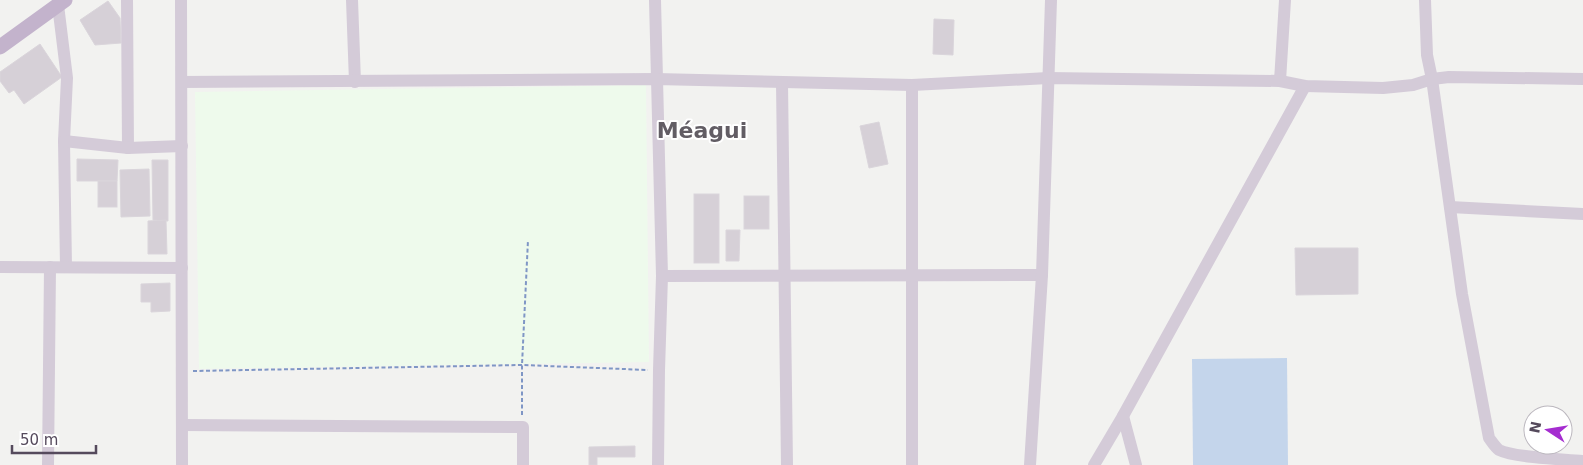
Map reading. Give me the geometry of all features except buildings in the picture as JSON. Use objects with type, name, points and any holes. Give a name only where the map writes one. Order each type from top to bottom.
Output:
[{"type":"main road","points":[[0,47],[62,3]]},
{"type":"street","points":[[127,0],[128,148]]},
{"type":"street","points":[[181,0],[182,465]]},
{"type":"street","points":[[352,0],[355,82]]},
{"type":"street","points":[[656,0],[656,79],[662,276],[658,465]]},
{"type":"street","points":[[1030,465],[1042,275],[1052,0]]},
{"type":"street","points":[[1280,81],[1285,0]]},
{"type":"street","points":[[1425,0],[1427,55],[1462,294],[1489,438],[1499,450],[1515,454],[1583,461]]},
{"type":"street","points":[[62,3],[67,78],[64,141],[66,267]]},
{"type":"street","points":[[182,82],[656,79],[912,85],[1048,78],[1280,81],[1305,86],[1383,88],[1413,85],[1432,79],[1473,76],[1583,79]]},
{"type":"street","points":[[782,83],[788,465]]},
{"type":"street","points":[[912,85],[912,465]]},
{"type":"street","points":[[1094,465],[1123,416],[1305,86]]},
{"type":"street","points":[[64,141],[128,148],[182,146]]},
{"type":"street","points":[[1450,208],[1583,214]]},
{"type":"street","points":[[48,465],[50,267]]},
{"type":"street","points":[[0,268],[182,268]]},
{"type":"street","points":[[662,276],[1042,275]]},
{"type":"street","points":[[1123,416],[1136,465]]},
{"type":"street","points":[[182,425],[523,427],[523,465]]},
{"type":"path","points":[[523,427],[522,365],[528,240]]},
{"type":"path","points":[[183,370],[522,365],[659,370]]},
{"type":"shaded area","points":[[646,85],[649,362],[199,369],[195,92]]},
{"type":"shaded area","points":[[1287,358],[1288,465],[1193,465],[1192,359]]},
{"type":"district","name":"Méagui","points":[[702,130]]}]
